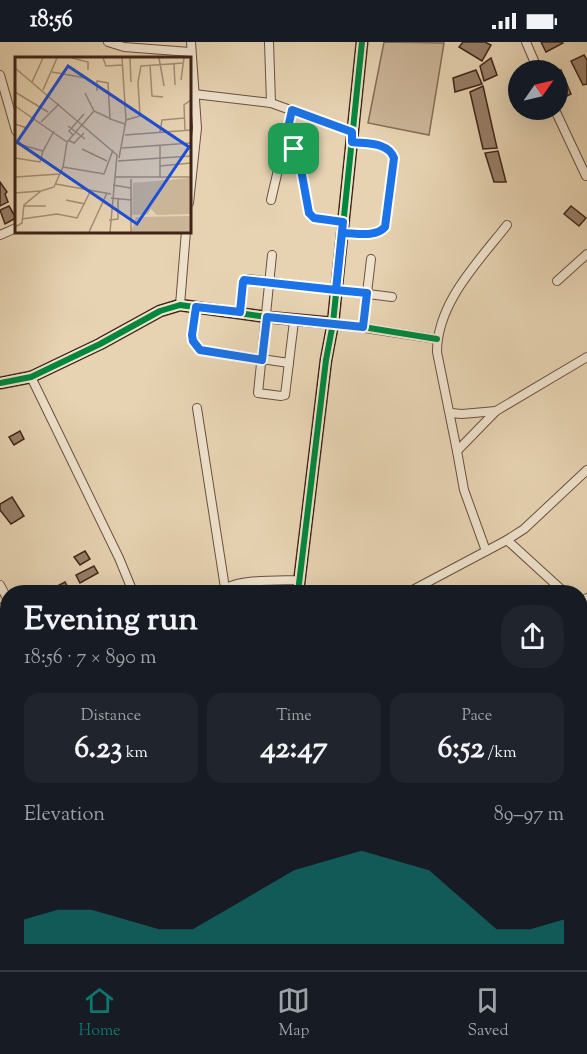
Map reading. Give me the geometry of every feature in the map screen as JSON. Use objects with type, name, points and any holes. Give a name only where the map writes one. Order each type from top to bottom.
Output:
[{"type":"street","points":[[108,42],[124,47],[190,52]]},
{"type":"street","points":[[190,42],[196,144],[190,192]]},
{"type":"street","points":[[269,42],[271,103]]},
{"type":"street","points":[[299,585],[326,360],[333,323],[362,42]]},
{"type":"street","points":[[526,42],[534,60]]},
{"type":"street","points":[[0,75],[15,128]]},
{"type":"street","points":[[194,94],[271,103],[352,137]]},
{"type":"street","points":[[271,200],[292,110]]},
{"type":"street","points":[[560,120],[586,176]]},
{"type":"street","points":[[486,551],[464,490],[451,413],[437,352],[437,339],[440,327],[464,279],[507,225]]},
{"type":"street","points":[[0,235],[15,228]]},
{"type":"street","points":[[180,305],[186,232]]},
{"type":"street","points":[[557,281],[587,254]]},
{"type":"street","points":[[272,255],[258,393],[281,396],[286,391],[294,321]]},
{"type":"street","points":[[363,327],[371,259]]},
{"type":"street","points":[[240,312],[244,280],[392,297]]},
{"type":"street","points":[[0,383],[32,377],[100,344],[159,311],[180,305],[294,321],[333,323],[437,339]]},
{"type":"street","points":[[196,307],[192,335],[193,341],[200,350],[289,363]]},
{"type":"street","points":[[457,451],[496,411],[587,357]]},
{"type":"street","points":[[32,377],[130,585]]},
{"type":"street","points":[[197,408],[223,585]]},
{"type":"street","points":[[451,413],[496,411]]},
{"type":"street","points":[[432,585],[524,529],[587,470]]},
{"type":"street","points":[[507,540],[556,585]]},
{"type":"street","points":[[238,585],[300,580]]},
{"type":"lane","points":[[284,146],[298,153],[309,213],[314,218],[343,227],[374,234],[380,233],[385,227],[394,158],[391,150],[384,146],[352,137]]},
{"type":"shaded area","points":[[384,42],[444,43],[429,135],[368,123]]},
{"type":"building","points":[[463,42],[485,42],[491,45],[482,61],[459,47]]},
{"type":"building","points":[[541,42],[562,42],[563,43],[546,52]]},
{"type":"building","points":[[584,55],[587,60],[587,84],[583,85],[571,61]]},
{"type":"building","points":[[491,58],[497,75],[484,81],[480,66]]},
{"type":"building","points":[[476,70],[482,84],[455,92],[453,78]]},
{"type":"building","points":[[483,86],[497,148],[483,149],[470,92]]},
{"type":"building","points":[[498,151],[506,182],[494,182],[485,153]]},
{"type":"building","points":[[0,182],[7,192],[5,194],[8,202],[0,206]]},
{"type":"building","points":[[9,206],[15,219],[5,224],[0,210]]},
{"type":"building","points":[[571,206],[586,218],[579,226],[564,214]]},
{"type":"building","points":[[20,431],[24,439],[14,445],[9,437]]},
{"type":"building","points":[[12,497],[24,516],[11,524],[0,510],[0,504]]},
{"type":"building","points":[[85,551],[90,559],[80,565],[74,557]]},
{"type":"building","points":[[94,566],[98,573],[80,583],[76,575]]},
{"type":"cycle path","points":[[299,585],[326,360],[333,323],[362,42]]},
{"type":"cycle path","points":[[0,383],[31,377],[100,344],[160,311],[180,305],[363,327],[437,339]]},
{"type":"route","points":[[294,149],[284,146],[292,110],[352,132],[352,142],[384,146],[391,150],[394,158],[385,227],[380,233],[374,234],[342,233],[336,290],[367,293],[363,327],[267,317],[262,360],[200,350],[195,346],[192,335],[196,307],[240,312],[244,280],[336,290],[343,222],[314,218],[309,213],[298,153],[294,149]]}]
